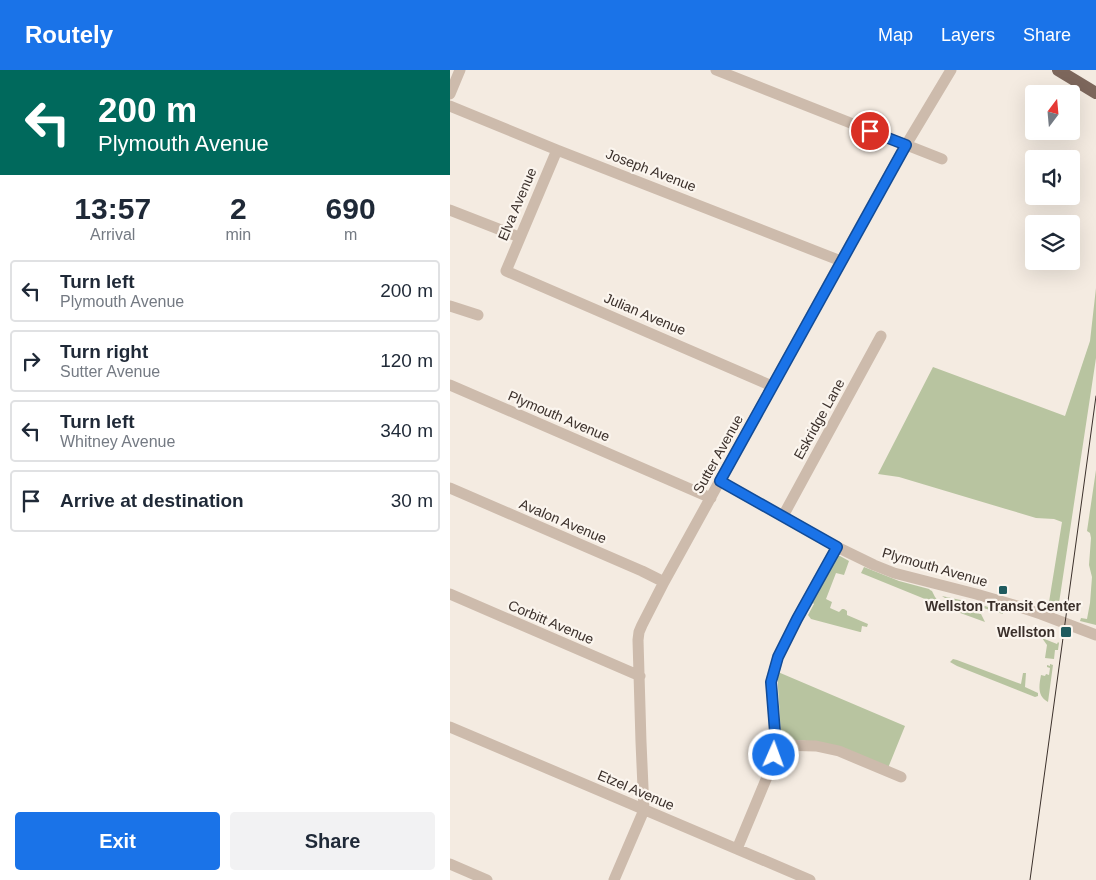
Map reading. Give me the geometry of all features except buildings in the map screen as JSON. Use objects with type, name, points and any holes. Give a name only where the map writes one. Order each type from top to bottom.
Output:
[{"type":"main road","points":[[1058,70],[1096,93]]},
{"type":"street","points":[[450,94],[460,70]]},
{"type":"street","points":[[716,70],[942,160]]},
{"type":"street","name":"Sutter Avenue","points":[[614,880],[644,810],[639,632],[664,582],[841,261],[906,145],[951,70]]},
{"type":"street","name":"Joseph Avenue","points":[[450,106],[841,261]]},
{"type":"street","name":"Elva Avenue","points":[[506,271],[557,150]]},
{"type":"street","points":[[450,210],[519,237]]},
{"type":"street","name":"Julian Avenue","points":[[506,271],[772,386]]},
{"type":"street","points":[[450,306],[478,315]]},
{"type":"street","name":"Eskridge Lane","points":[[783,516],[881,336]]},
{"type":"street","name":"Plymouth Avenue","points":[[450,385],[711,498]]},
{"type":"street","name":"Plymouth Avenue","points":[[720,481],[837,547],[894,573],[1016,606],[1096,636]]},
{"type":"street","name":"Avalon Avenue","points":[[450,488],[664,582]]},
{"type":"street","points":[[737,849],[772,765],[776,745],[771,682],[778,657],[837,547]]},
{"type":"street","name":"Corbitt Avenue","points":[[450,594],[640,676]]},
{"type":"street","name":"Etzel Avenue","points":[[450,727],[810,880]]},
{"type":"street","points":[[776,745],[816,746],[839,751],[901,778]]},
{"type":"street","points":[[450,864],[487,880]]},
{"type":"green space","points":[[1096,288],[1096,358],[1059,603],[1057,605],[1049,602],[1062,522],[1054,519],[1036,518],[899,477],[878,474],[933,367],[1065,416],[1090,341]]},
{"type":"green space","points":[[1096,470],[1096,625],[1080,621],[1081,618],[1087,619],[1090,603],[1092,577],[1089,565],[1091,538],[1090,533],[1087,531]]},
{"type":"green space","points":[[838,556],[849,561],[844,575],[836,573],[826,599],[832,602],[830,608],[839,612],[844,609],[847,611],[847,615],[868,624],[867,627],[862,626],[861,632],[811,619],[808,615],[813,603],[807,612]]},
{"type":"green space","points":[[864,567],[899,581],[929,589],[941,604],[981,614],[985,622],[861,573]]},
{"type":"green space","points":[[942,596],[979,604],[1003,612],[1003,614],[945,598]]},
{"type":"green space","points":[[1042,638],[1057,644],[1059,643],[1058,650],[1055,650],[1054,659],[1045,658],[1047,645]]},
{"type":"green space","points":[[953,659],[1021,684],[1023,673],[1026,673],[1025,687],[1038,693],[1038,696],[1035,697],[957,666],[950,662]]},
{"type":"green space","points":[[1050,664],[1053,665],[1048,702],[1040,694],[1039,687],[1041,675],[1049,675],[1050,668],[1047,665],[1050,666]]},
{"type":"green space","points":[[778,672],[905,726],[888,768],[819,742],[784,739],[781,735]]},
{"type":"tram line","points":[[1030,880],[1096,396]]},
{"type":"place","name":"Wellston Transit Center","points":[[1003,590]]},
{"type":"place","name":"Wellston","points":[[1066,632]]},
{"type":"route","points":[[774,755],[776,745],[771,682],[778,657],[837,547],[720,481],[906,145],[870,131]]}]
